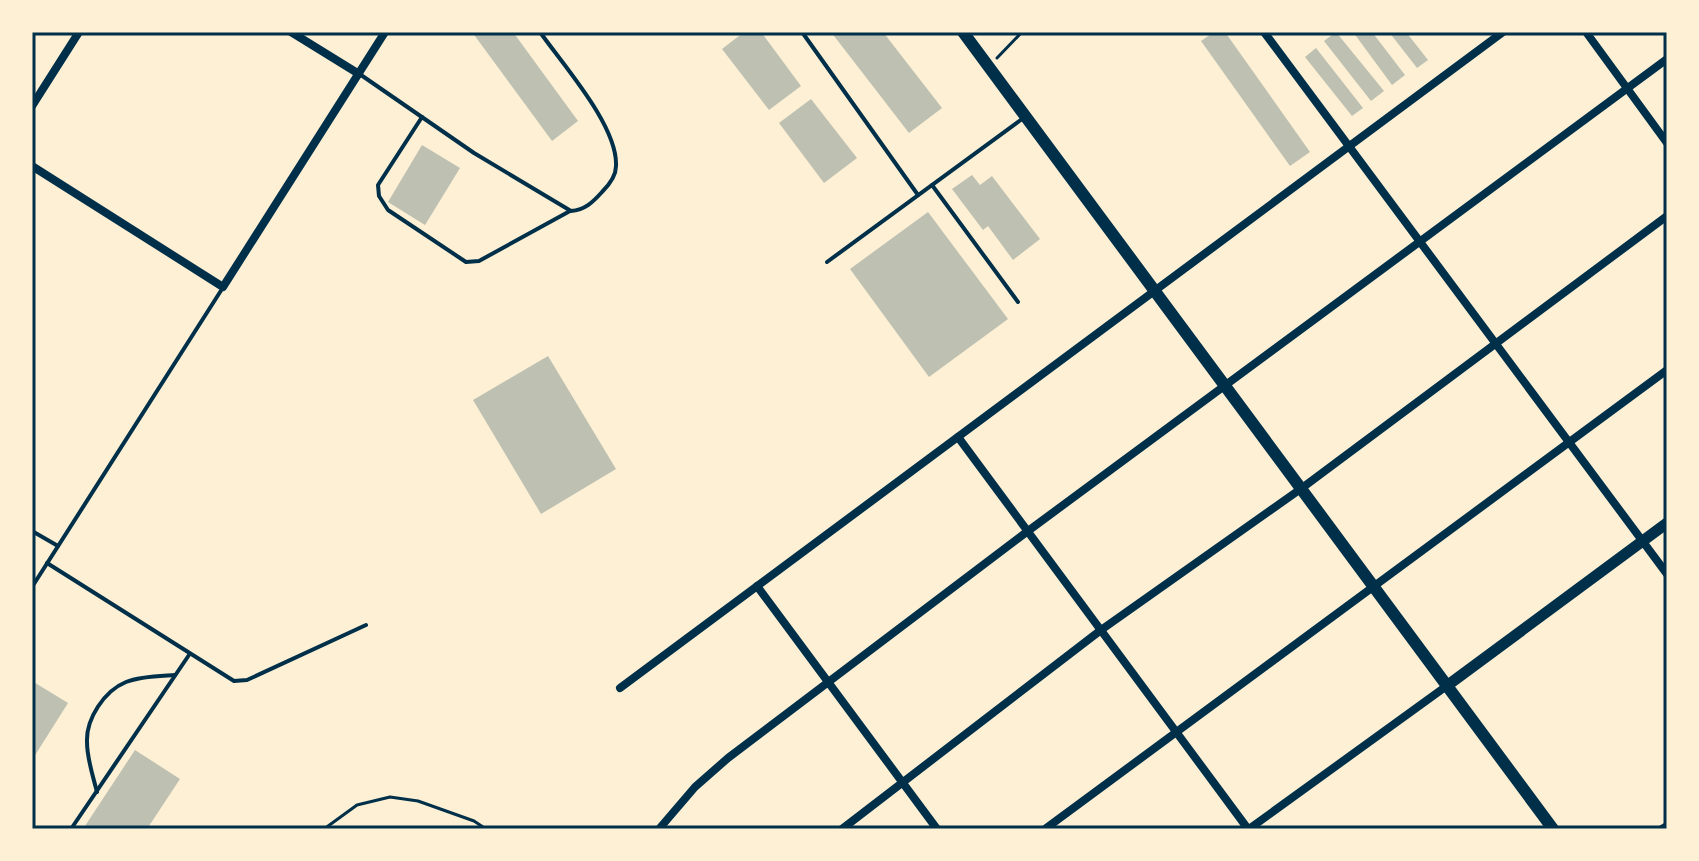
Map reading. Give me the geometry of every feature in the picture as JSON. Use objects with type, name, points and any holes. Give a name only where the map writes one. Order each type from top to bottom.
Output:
[{"type":"main road","points":[[963,32],[1553,829]]},
{"type":"street","points":[[32,106],[79,32]]},
{"type":"street","points":[[291,32],[359,74]]},
{"type":"street","points":[[32,166],[223,287],[385,32]]},
{"type":"street","points":[[1264,32],[1667,574]]},
{"type":"street","points":[[620,688],[1503,32]]},
{"type":"street","points":[[1586,32],[1667,143]]},
{"type":"street","points":[[659,829],[695,787],[728,758],[1028,531],[1667,59]]},
{"type":"street","points":[[842,829],[1101,630],[1302,488],[1667,216]]},
{"type":"street","points":[[1045,829],[1667,370]]},
{"type":"street","points":[[958,437],[1248,829],[1667,523]]},
{"type":"street","points":[[757,586],[937,829]]},
{"type":"lane","points":[[422,117],[378,185],[379,196],[388,210],[466,262],[479,261],[571,211],[590,204],[608,185],[616,168],[615,149],[606,125],[540,32]]},
{"type":"lane","points":[[802,32],[918,195]]},
{"type":"lane","points":[[359,74],[514,178],[571,211]]},
{"type":"lane","points":[[827,262],[1026,117]]},
{"type":"lane","points":[[932,185],[1018,302]]},
{"type":"lane","points":[[32,587],[223,287]]},
{"type":"lane","points":[[32,531],[58,546]]},
{"type":"lane","points":[[47,563],[234,681],[241,681],[366,625]]},
{"type":"lane","points":[[71,829],[189,655]]},
{"type":"lane","points":[[97,792],[87,742],[88,726],[94,713],[110,693],[126,682],[175,675]]},
{"type":"path","points":[[989,66],[1022,32]]},
{"type":"path","points":[[324,829],[357,805],[390,797],[418,801],[474,821],[486,829]]},
{"type":"building","points":[[472,32],[513,32],[578,121],[552,141]]},
{"type":"building","points":[[744,32],[761,32],[801,86],[769,110],[722,49]]},
{"type":"building","points":[[831,32],[883,32],[942,108],[909,133]]},
{"type":"building","points":[[1214,32],[1225,32],[1310,152],[1290,166],[1201,41]]},
{"type":"building","points":[[1336,32],[1384,91],[1371,101],[1324,41]]},
{"type":"building","points":[[1353,32],[1372,32],[1405,75],[1392,85]]},
{"type":"building","points":[[1389,32],[1406,32],[1428,60],[1417,68]]},
{"type":"building","points":[[1316,48],[1363,108],[1352,116],[1305,57]]},
{"type":"building","points":[[811,99],[857,158],[824,183],[779,123]]},
{"type":"building","points":[[422,145],[460,168],[425,225],[388,202]]},
{"type":"building","points":[[972,175],[980,185],[992,176],[1040,239],[1013,260],[988,226],[983,230],[952,189]]},
{"type":"building","points":[[928,212],[1008,319],[929,377],[850,269]]},
{"type":"building","points":[[548,356],[616,469],[541,514],[473,400]]},
{"type":"building","points":[[32,681],[68,703],[32,760]]},
{"type":"building","points":[[135,750],[180,779],[147,829],[83,829]]}]
